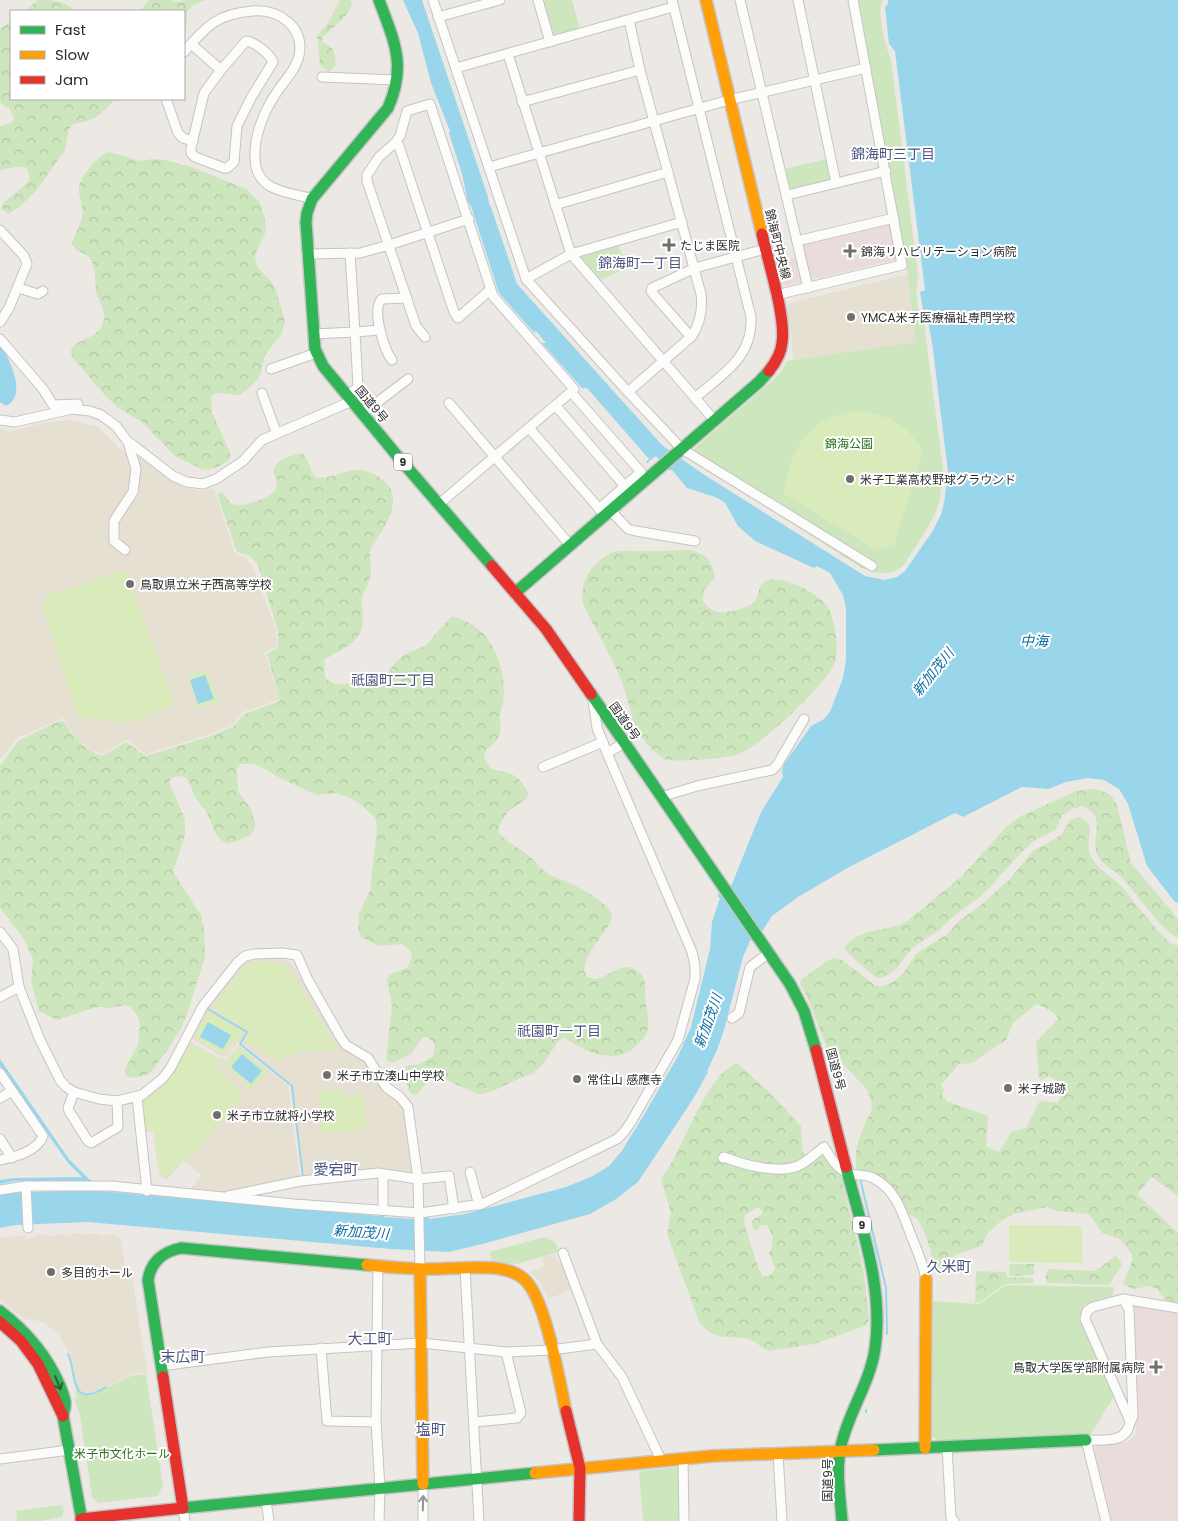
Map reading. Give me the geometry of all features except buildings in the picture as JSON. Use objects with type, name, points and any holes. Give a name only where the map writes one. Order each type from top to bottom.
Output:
[{"type":"main road","name":"国道9号","points":[[379,0],[397,50],[398,72],[395,92],[388,108],[312,200],[307,213],[313,334],[316,353],[323,366],[362,414],[546,630],[761,940],[790,984],[804,1010],[812,1033],[849,1174],[872,1268],[877,1298],[877,1341],[868,1377],[846,1429],[840,1452],[838,1472],[842,1521]]},
{"type":"main road","name":"錦海町中央線","points":[[516,593],[628,489],[663,466],[766,376],[778,360],[783,346],[776,295],[706,0]]},
{"type":"main road","points":[[183,1508],[148,1280],[149,1272],[156,1260],[170,1250],[181,1248],[420,1269],[505,1271],[512,1272],[526,1281],[536,1296],[543,1314],[580,1468],[579,1521]]},
{"type":"main road","points":[[420,1269],[423,1484]]},
{"type":"main road","points":[[925,1448],[926,1279]]},
{"type":"main road","points":[[0,1311],[18,1331],[42,1352],[55,1376],[65,1401],[63,1416],[82,1520],[141,1517],[183,1508],[683,1458],[1086,1440]]},
{"type":"main road","points":[[0,1322],[18,1331]]},
{"type":"street","points":[[433,0],[526,279],[680,452],[872,566]]},
{"type":"street","points":[[438,17],[489,1],[500,0]]},
{"type":"street","points":[[538,0],[550,42]]},
{"type":"street","points":[[740,0],[808,288]]},
{"type":"street","points":[[798,0],[836,183]]},
{"type":"street","points":[[776,295],[902,265],[853,0]]},
{"type":"street","points":[[456,68],[629,20],[673,4],[737,256],[750,309],[752,326],[749,340],[742,355],[695,398]]},
{"type":"street","points":[[185,51],[214,21],[237,13],[264,10],[283,18],[290,24],[298,39],[299,56],[296,65],[271,102],[257,135],[256,168],[265,183],[272,189],[301,195],[312,200]]},
{"type":"street","points":[[628,392],[691,337],[698,324],[702,306],[695,268],[640,70],[629,20]]},
{"type":"street","points":[[246,41],[251,42],[274,62],[251,98],[237,126],[233,164],[224,168],[195,157],[191,151],[193,141],[204,93],[246,41]]},
{"type":"street","points":[[191,44],[221,70]]},
{"type":"street","points":[[508,54],[571,254],[714,421]]},
{"type":"street","points":[[489,167],[729,100],[866,68]]},
{"type":"street","points":[[522,102],[640,70]]},
{"type":"street","points":[[322,77],[397,80]]},
{"type":"street","points":[[166,100],[178,133],[183,138],[193,141]]},
{"type":"street","points":[[425,337],[416,326],[367,181],[367,175],[379,157],[400,136],[407,111],[430,104],[493,296],[574,389],[438,504]]},
{"type":"street","points":[[396,142],[400,146],[454,312],[458,318],[490,290]]},
{"type":"street","points":[[787,195],[886,171]]},
{"type":"street","points":[[555,205],[668,172]]},
{"type":"street","points":[[797,241],[894,218]]},
{"type":"street","points":[[308,254],[360,253],[469,219]]},
{"type":"street","points":[[526,279],[571,254],[682,222]]},
{"type":"street","points":[[0,230],[24,256],[27,264],[18,288],[1,317]]},
{"type":"street","points":[[691,337],[651,291],[654,286],[695,268],[765,249]]},
{"type":"street","points":[[0,420],[15,422],[72,409],[92,412],[101,415],[116,426],[128,442],[173,476],[187,482],[203,484],[216,479],[243,460],[262,440],[350,398],[358,387],[350,253]]},
{"type":"street","points":[[18,288],[38,294],[43,291]]},
{"type":"street","points":[[392,360],[388,355],[380,330],[378,305],[380,300],[407,298]]},
{"type":"street","points":[[313,334],[380,330]]},
{"type":"street","points":[[0,339],[43,389],[53,405],[83,405],[88,406],[92,412]]},
{"type":"street","points":[[271,369],[316,353]]},
{"type":"street","points":[[362,414],[408,379]]},
{"type":"street","points":[[556,406],[628,489],[641,472],[571,392]]},
{"type":"street","points":[[262,393],[276,432]]},
{"type":"street","points":[[449,403],[570,544]]},
{"type":"street","points":[[529,428],[605,511],[628,528],[695,541]]},
{"type":"street","points":[[125,550],[114,541],[113,531],[114,521],[132,492],[136,469],[128,442]]},
{"type":"street","points":[[0,1190],[111,1186],[220,1198],[383,1210],[420,1216],[479,1205],[603,1147],[621,1136],[678,1040],[694,979],[695,966],[692,952],[607,753],[593,710],[592,697]]},
{"type":"street","points":[[661,796],[697,786],[772,770],[777,765],[804,719]]},
{"type":"street","points":[[543,767],[603,742]]},
{"type":"street","points":[[607,753],[624,743]]},
{"type":"street","points":[[0,932],[13,949],[19,987],[60,1080],[74,1092],[117,1101],[137,1098],[150,1090],[170,1068],[203,1006],[236,963],[245,956],[254,954],[282,953],[297,955],[308,980],[346,1045],[368,1058],[386,1087],[400,1097],[408,1107],[418,1179],[420,1269]]},
{"type":"street","points":[[732,1018],[739,1013],[750,967],[769,953]]},
{"type":"street","points":[[0,990],[19,987]]},
{"type":"street","points":[[0,997],[19,987]]},
{"type":"street","points":[[0,1073],[42,1136],[40,1142],[19,1157],[0,1160]]},
{"type":"street","points":[[0,1098],[12,1091]]},
{"type":"street","points":[[74,1092],[69,1111],[91,1143],[118,1127],[117,1101]]},
{"type":"street","points":[[137,1098],[147,1191]]},
{"type":"street","points":[[0,1139],[12,1158]]},
{"type":"street","points":[[723,1158],[760,1168],[794,1167],[805,1162],[824,1147],[837,1165],[849,1174],[872,1177],[887,1188],[897,1200],[922,1260],[926,1279]]},
{"type":"street","points":[[470,1172],[479,1205]]},
{"type":"street","points":[[220,1198],[241,1192],[301,1181],[383,1174],[418,1179],[449,1176],[454,1209]]},
{"type":"street","points":[[383,1174],[383,1210]]},
{"type":"street","points":[[26,1190],[28,1228]]},
{"type":"street","points":[[563,1253],[597,1344],[622,1376],[660,1460]]},
{"type":"street","points":[[378,1265],[376,1422],[380,1521]]},
{"type":"street","points":[[465,1269],[479,1521]]},
{"type":"street","points":[[1106,1521],[1086,1440],[1120,1438],[1126,1434],[1130,1427],[1130,1421],[1085,1319],[1087,1311],[1093,1307],[1123,1299],[1178,1308]]},
{"type":"street","points":[[1123,1299],[1129,1309],[1133,1416],[1130,1421]]},
{"type":"street","points":[[161,1366],[268,1352],[321,1348],[421,1343],[506,1352],[551,1350],[597,1344]]},
{"type":"street","points":[[321,1348],[327,1422],[376,1422]]},
{"type":"street","points":[[474,1422],[517,1418],[521,1413],[506,1352]]},
{"type":"street","points":[[947,1447],[951,1518],[954,1521]]},
{"type":"street","points":[[0,1460],[69,1450]]},
{"type":"street","points":[[778,1454],[782,1521]]},
{"type":"street","points":[[683,1458],[684,1521]]},
{"type":"street","points":[[422,1521],[423,1484]]},
{"type":"street","points":[[266,1501],[269,1521]]},
{"type":"street","points":[[183,1508],[185,1521]]},
{"type":"shaded area","name":"錦海リハビリテーション病院","points":[[888,223],[893,225],[898,256],[895,260],[813,279],[809,276],[802,246],[805,242]]},
{"type":"shaded area","points":[[798,257],[803,278],[800,282],[785,286],[780,283],[775,262]]},
{"type":"shaded area","name":"YMCA米子医療福祉専門学校","points":[[908,274],[916,343],[793,360],[786,308],[790,303]]},
{"type":"shaded area","name":"鳥取県立米子西高等学校","points":[[68,420],[97,426],[120,449],[150,462],[183,487],[201,491],[214,489],[235,554],[245,557],[254,569],[276,631],[277,646],[265,653],[279,700],[242,712],[233,724],[211,734],[146,754],[127,740],[103,754],[90,750],[76,738],[63,718],[17,738],[0,760],[0,428],[10,432],[41,423]]},
{"type":"shaded area","name":"米子市立湊山中学校","points":[[256,958],[279,958],[293,965],[340,1044],[362,1058],[384,1090],[405,1110],[415,1175],[302,1177],[290,1083],[238,1042],[227,1056],[222,1057],[191,1039],[212,1002],[237,968],[245,961]]},
{"type":"shaded area","name":"米子市立就将小学校","points":[[190,1041],[221,1059],[226,1059],[238,1045],[288,1085],[300,1178],[223,1193],[190,1190],[201,1175],[184,1161],[166,1180],[159,1174],[153,1132],[144,1132],[140,1099],[150,1095],[164,1082],[173,1071]]},
{"type":"shaded area","points":[[77,1233],[86,1235],[95,1233],[103,1236],[110,1234],[121,1239],[125,1267],[131,1270],[147,1372],[131,1375],[92,1394],[82,1392],[76,1386],[70,1354],[59,1335],[45,1323],[31,1319],[26,1320],[0,1300],[0,1238],[26,1235],[26,1239],[41,1234],[68,1236]]},
{"type":"shaded area","points":[[555,1254],[558,1262],[564,1263],[573,1289],[548,1299],[539,1280],[529,1272],[545,1267],[542,1258]]},
{"type":"shaded area","name":"鳥取大学医学部附属病院","points":[[1138,1305],[1178,1313],[1178,1521],[1112,1521],[1094,1450],[1099,1444],[1128,1442],[1136,1434],[1132,1306]]},
{"type":"green space","points":[[38,0],[62,3],[74,10],[25,10]]},
{"type":"green space","points":[[149,0],[171,0],[178,2],[205,0],[188,10],[185,27],[185,10],[141,10]]},
{"type":"green space","points":[[340,0],[350,0],[352,2],[344,18],[322,38],[322,42],[334,51],[336,66],[328,72],[320,65],[317,36],[328,23]]},
{"type":"green space","points":[[542,0],[572,0],[580,29],[556,37],[552,34]]},
{"type":"green space","name":"錦海公園","points":[[857,0],[882,0],[881,22],[891,60],[918,276],[916,291],[919,313],[924,324],[943,469],[939,502],[925,532],[903,566],[895,571],[883,573],[870,571],[869,568],[872,561],[863,558],[695,453],[695,448],[774,379],[787,361],[916,342],[907,268]]},
{"type":"green space","points":[[10,22],[10,100],[114,100],[97,116],[87,121],[73,124],[69,129],[65,150],[36,191],[18,208],[8,214],[1,207],[3,203],[30,179],[27,169],[21,167],[0,171],[0,126],[11,123],[14,118],[10,109],[0,103],[0,29]]},
{"type":"green space","points":[[109,152],[141,161],[152,159],[165,160],[194,168],[246,189],[260,202],[266,231],[255,259],[259,269],[271,281],[276,290],[285,322],[282,333],[265,355],[260,376],[252,385],[240,395],[216,393],[211,397],[212,412],[231,455],[229,460],[218,467],[203,470],[174,455],[141,421],[117,407],[72,357],[71,348],[98,331],[104,319],[96,291],[93,264],[87,255],[75,249],[72,243],[82,217],[79,190],[82,180],[94,162]]},
{"type":"green space","points":[[827,159],[831,177],[829,181],[793,190],[788,187],[784,169]]},
{"type":"green space","points":[[617,243],[629,267],[598,281],[578,258],[580,254]]},
{"type":"green space","name":"米子工業高校野球グラウンド","points":[[856,411],[867,412],[895,422],[910,433],[923,451],[894,545],[876,550],[784,494],[790,463],[804,438],[826,420],[840,414]]},
{"type":"green space","points":[[302,453],[315,477],[329,477],[357,470],[365,471],[382,479],[389,486],[393,499],[388,520],[370,550],[371,575],[362,600],[362,629],[353,642],[324,660],[325,677],[336,684],[371,683],[388,673],[402,656],[426,645],[451,617],[464,620],[486,637],[496,653],[502,672],[504,697],[500,717],[500,734],[497,740],[486,750],[484,758],[490,768],[518,778],[528,795],[507,813],[498,831],[547,873],[593,896],[606,906],[610,912],[611,921],[593,947],[584,970],[587,977],[596,979],[620,968],[631,967],[644,978],[648,1029],[643,1039],[631,1050],[612,1056],[602,1055],[593,1053],[565,1038],[559,1040],[544,1063],[533,1074],[522,1077],[495,1090],[477,1094],[438,1076],[432,1077],[416,1095],[410,1093],[406,1066],[420,1064],[433,1056],[435,1047],[434,1042],[427,1037],[423,1037],[411,1054],[392,1063],[386,1060],[392,1006],[387,982],[389,975],[408,967],[412,957],[410,950],[402,944],[379,946],[361,937],[358,929],[359,914],[370,890],[377,829],[375,818],[360,804],[348,797],[335,793],[317,795],[255,764],[241,764],[237,768],[238,791],[251,809],[255,829],[249,836],[229,844],[217,836],[207,813],[196,799],[186,778],[177,776],[169,782],[185,819],[185,835],[173,872],[201,915],[204,929],[205,957],[181,1028],[151,1072],[146,1075],[129,1078],[125,1074],[125,1069],[138,1045],[140,1025],[138,1017],[131,1007],[125,1005],[110,1008],[97,1007],[57,1020],[39,1011],[31,980],[33,960],[24,939],[0,908],[0,766],[18,741],[57,722],[63,721],[85,747],[103,756],[126,742],[146,756],[211,736],[234,726],[244,714],[280,701],[267,654],[278,648],[278,631],[258,565],[250,556],[237,552],[217,494],[223,492],[230,503],[238,505],[263,499],[276,488],[277,482],[274,468],[276,465],[286,458]]},
{"type":"green space","points":[[690,457],[868,568],[868,569],[862,568]]},
{"type":"green space","points":[[689,550],[704,556],[712,567],[715,578],[704,590],[703,601],[711,609],[722,612],[749,606],[756,600],[763,583],[769,580],[778,580],[797,585],[815,595],[827,606],[834,626],[837,651],[834,664],[828,674],[806,700],[749,748],[739,754],[724,757],[669,760],[657,754],[647,744],[637,729],[623,685],[583,604],[582,596],[585,580],[593,566],[614,552]]},
{"type":"green space","points":[[126,570],[174,704],[131,723],[78,717],[43,608],[48,595]]},
{"type":"green space","points":[[207,669],[219,702],[199,709],[187,676]]},
{"type":"green space","points":[[1091,789],[1107,793],[1117,805],[1131,863],[1178,919],[1178,938],[1171,934],[1156,919],[1122,878],[1099,858],[1095,847],[1097,821],[1095,816],[1083,806],[1072,809],[1062,816],[1055,830],[1032,842],[981,896],[955,915],[938,931],[912,948],[897,968],[889,975],[880,978],[875,977],[844,948],[856,937],[906,922],[961,877],[1006,827],[1021,816],[1076,791]]},
{"type":"green space","points":[[1079,817],[1085,820],[1090,828],[1089,848],[1093,859],[1100,868],[1122,887],[1165,938],[1170,943],[1178,946],[1178,1196],[1152,1177],[1137,1194],[1178,1233],[1178,1305],[1167,1302],[1157,1289],[1149,1286],[1133,1289],[1123,1284],[1132,1262],[1132,1254],[1120,1239],[1102,1233],[1089,1214],[1056,1211],[1047,1207],[1014,1214],[1002,1220],[987,1234],[982,1246],[957,1254],[951,1258],[950,1269],[932,1268],[931,1251],[917,1218],[908,1214],[902,1202],[857,1170],[857,1146],[872,1109],[870,1097],[864,1086],[827,1048],[800,983],[802,979],[834,958],[842,960],[873,984],[881,987],[893,982],[903,974],[916,954],[946,935],[960,920],[976,909],[1009,880],[1033,851],[1062,834],[1070,820]],"holes":[[[1036,1004],[1045,1007],[1058,1018],[1036,1042],[1039,1078],[1042,1080],[1049,1076],[1063,1085],[1064,1088],[1058,1103],[1040,1101],[1026,1128],[1012,1131],[999,1152],[986,1146],[988,1116],[947,1101],[942,1095],[944,1090],[941,1085],[959,1064],[972,1063],[1006,1040],[1013,1023]]]},
{"type":"green space","points":[[277,962],[287,966],[338,1049],[297,1052],[279,1061],[245,1041],[249,1032],[212,1008],[238,973],[249,964]]},
{"type":"green space","points":[[208,1011],[246,1032],[242,1039],[239,1038],[237,1042],[233,1040],[224,1055],[194,1038]]},
{"type":"green space","points":[[191,1044],[220,1061],[216,1068],[238,1089],[241,1100],[187,1161],[184,1160],[165,1178],[160,1173],[154,1131],[145,1131],[143,1101],[165,1084]]},
{"type":"green space","points":[[239,1047],[268,1071],[251,1090],[224,1066]]},
{"type":"green space","points":[[738,1064],[766,1089],[801,1126],[804,1155],[825,1156],[840,1172],[865,1282],[869,1321],[865,1326],[814,1344],[769,1351],[748,1339],[718,1336],[700,1324],[667,1234],[671,1213],[661,1179],[711,1087],[729,1068]],"holes":[[[758,1207],[763,1212],[754,1219],[752,1225],[753,1229],[757,1231],[761,1225],[767,1225],[772,1235],[773,1243],[769,1253],[775,1268],[771,1275],[764,1277],[759,1270],[744,1223],[745,1215]]]},
{"type":"green space","points":[[342,1090],[344,1097],[363,1095],[367,1128],[322,1134],[318,1091]]},
{"type":"green space","points":[[1009,1225],[1082,1226],[1082,1263],[1009,1262]]},
{"type":"green space","points":[[544,1237],[555,1242],[559,1252],[516,1264],[492,1262],[490,1252]]},
{"type":"green space","points":[[1116,1256],[1122,1264],[1109,1285],[1048,1283],[1046,1280],[1046,1272],[1050,1269],[1092,1271]]},
{"type":"green space","points":[[1010,1264],[1034,1264],[1034,1275],[1009,1276]]},
{"type":"green space","points":[[976,1271],[1006,1272],[1007,1277],[1033,1278],[1033,1283],[1005,1284],[980,1302],[975,1303]]},
{"type":"green space","points":[[1006,1285],[1114,1287],[1112,1298],[1084,1305],[1080,1318],[1115,1395],[1091,1434],[940,1442],[931,1435],[933,1301],[979,1304]]},
{"type":"green space","name":"米子市文化ホール","points":[[146,1374],[163,1486],[157,1496],[99,1503],[92,1497],[80,1415],[74,1399],[77,1398],[75,1389],[85,1395],[92,1395],[131,1376]]},
{"type":"green space","points":[[680,1467],[679,1521],[643,1521],[639,1471]]},
{"type":"green space","points":[[61,1505],[64,1510],[62,1517],[41,1521],[17,1521],[16,1511]]},
{"type":"water","name":"中海","points":[[403,0],[422,0],[517,284],[662,445],[703,474],[865,576],[885,580],[897,577],[905,571],[932,532],[941,515],[948,472],[928,322],[928,309],[923,310],[920,292],[925,290],[895,51],[889,44],[885,7],[888,4],[888,0],[1178,0],[1178,903],[1174,901],[1147,866],[1128,804],[1119,789],[1104,780],[1088,778],[1066,782],[1048,789],[1022,787],[963,817],[955,813],[851,866],[798,897],[772,916],[763,930],[750,941],[743,957],[717,1050],[708,1072],[693,1099],[638,1182],[616,1199],[590,1214],[449,1252],[391,1249],[88,1222],[15,1225],[0,1228],[0,1195],[87,1190],[88,1183],[84,1181],[15,1181],[0,1184],[0,1180],[13,1178],[82,1177],[68,1163],[4,1072],[0,1066],[0,1059],[69,1159],[90,1180],[95,1181],[91,1190],[380,1216],[380,1213],[384,1217],[413,1219],[414,1216],[428,1215],[429,1219],[465,1214],[566,1187],[593,1176],[609,1166],[621,1152],[644,1115],[678,1056],[691,1027],[710,949],[712,922],[720,898],[717,896],[732,884],[761,812],[783,777],[782,770],[784,764],[811,726],[824,719],[830,712],[843,678],[846,660],[846,608],[843,595],[830,573],[817,566],[814,568],[755,541],[738,526],[725,503],[718,498],[687,488],[672,470],[668,470],[656,456],[647,463],[649,459],[587,388],[582,388],[542,343],[546,343],[536,331],[534,332],[536,335],[499,293],[471,206],[468,202],[450,131],[431,83],[418,33]]},
{"type":"water","points":[[0,342],[15,376],[16,385],[16,394],[13,401],[6,406],[0,402]]},
{"type":"water","points":[[205,675],[214,699],[198,704],[190,680]]},
{"type":"water","points":[[208,1022],[231,1035],[223,1049],[200,1037]]},
{"type":"water","points":[[242,1054],[262,1071],[251,1084],[231,1067]]},
{"type":"pier","points":[[780,775],[782,777],[760,812],[734,876],[732,874],[758,811]]},
{"type":"waterway","points":[[208,1009],[247,1032],[240,1044],[292,1086],[303,1177]]},
{"type":"waterway","points":[[122,1104],[131,1103]]},
{"type":"waterway","points":[[860,1178],[886,1288],[887,1334]]},
{"type":"waterway","points":[[344,1181],[357,1179]]},
{"type":"waterway","points":[[68,1354],[76,1386],[80,1392],[85,1394],[94,1393],[106,1387]]},
{"type":"traffic: fast","points":[[379,0],[396,53],[397,79],[394,93],[388,108],[312,199],[307,213],[306,222],[315,349],[323,366],[492,566]]},
{"type":"traffic: fast","points":[[515,593],[759,382],[769,371]]},
{"type":"traffic: fast","points":[[591,694],[790,984],[804,1011],[816,1050]]},
{"type":"traffic: fast","points":[[842,1521],[839,1481],[840,1452],[850,1419],[869,1373],[875,1349],[877,1326],[874,1280],[870,1257],[846,1167]]},
{"type":"traffic: fast","points":[[163,1377],[148,1280],[152,1268],[163,1255],[181,1248],[367,1265]]},
{"type":"traffic: fast","points":[[0,1311],[35,1344],[49,1364],[64,1397],[65,1408],[63,1416],[82,1521]]},
{"type":"traffic: fast","points":[[874,1450],[1086,1440]]},
{"type":"traffic: fast","points":[[183,1508],[535,1473]]},
{"type":"traffic: slow","points":[[706,0],[762,234]]},
{"type":"traffic: slow","points":[[367,1265],[421,1269],[493,1268],[516,1274],[525,1280],[533,1290],[551,1341],[566,1411]]},
{"type":"traffic: slow","points":[[420,1269],[423,1484]]},
{"type":"traffic: slow","points":[[925,1448],[926,1279]]},
{"type":"traffic: slow","points":[[535,1473],[712,1456],[874,1450]]},
{"type":"traffic: jam","points":[[762,234],[776,289],[783,332],[781,351],[769,371]]},
{"type":"traffic: jam","points":[[492,566],[546,629],[591,694]]},
{"type":"traffic: jam","points":[[816,1050],[846,1167]]},
{"type":"traffic: jam","points":[[0,1322],[21,1341],[38,1364],[63,1416]]},
{"type":"traffic: jam","points":[[81,1519],[183,1508],[163,1377]]},
{"type":"traffic: jam","points":[[566,1411],[580,1468],[579,1521]]},
{"type":"place","name":"たじま医院","points":[[669,245]]},
{"type":"place","name":"錦海リハビリテーション病院","points":[[850,251]]},
{"type":"place","name":"YMCA米子医療福祉専門学校","points":[[851,317]]},
{"type":"place","name":"米子工業高校野球グラウンド","points":[[850,479]]},
{"type":"place","name":"鳥取県立米子西高等学校","points":[[130,584]]},
{"type":"place","name":"米子市立湊山中学校","points":[[327,1075]]},
{"type":"place","name":"常住山 感應寺","points":[[577,1079]]},
{"type":"place","name":"米子城跡","points":[[1008,1088]]},
{"type":"place","name":"米子市立就将小学校","points":[[217,1115]]},
{"type":"place","name":"多目的ホール","points":[[51,1272]]},
{"type":"place","name":"鳥取大学医学部附属病院","points":[[1156,1367]]},
{"type":"district","name":"錦海町三丁目","points":[[893,154]]},
{"type":"district","name":"錦海町一丁目","points":[[640,263]]},
{"type":"district","name":"祇園町二丁目","points":[[393,680]]},
{"type":"district","name":"祇園町一丁目","points":[[559,1031]]},
{"type":"district","name":"愛宕町","points":[[336,1169]]},
{"type":"district","name":"久米町","points":[[949,1266]]},
{"type":"district","name":"大工町","points":[[370,1338]]},
{"type":"district","name":"末広町","points":[[183,1356]]},
{"type":"district","name":"塩町","points":[[431,1429]]},
{"type":"water label","name":"新加茂川","points":[[933,672]]},
{"type":"water label","name":"新加茂川","points":[[708,1021]]},
{"type":"water label","name":"新加茂川","points":[[361,1232]]}]
